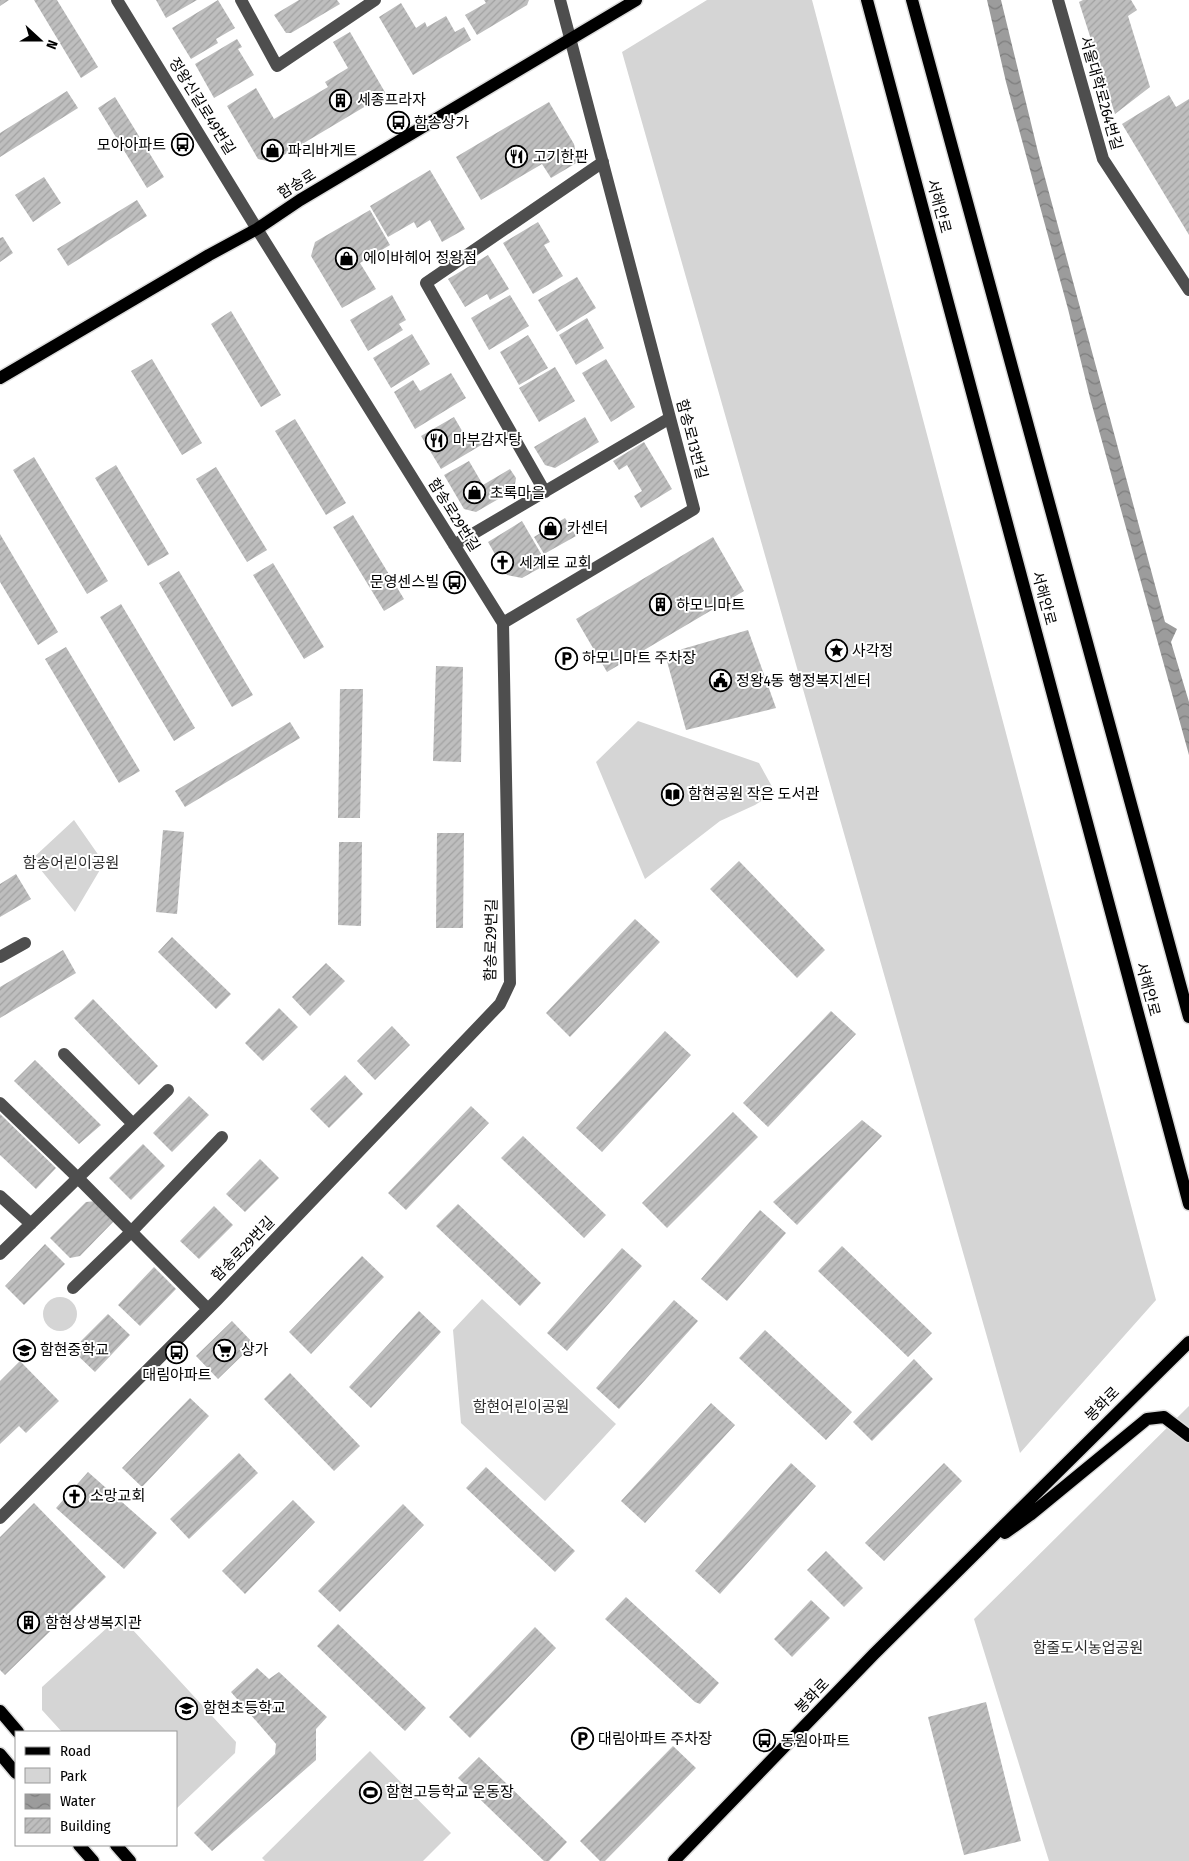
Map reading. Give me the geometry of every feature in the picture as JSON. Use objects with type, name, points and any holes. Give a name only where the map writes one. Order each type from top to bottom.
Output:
[{"type":"main road","name":"함송로","points":[[0,378],[209,255],[257,229],[300,200],[636,0]]},
{"type":"main road","name":"서해안로","points":[[867,0],[1189,1204]]},
{"type":"main road","name":"서해안로","points":[[912,0],[1189,1017]]},
{"type":"main road","name":"봉화로","points":[[674,1861],[874,1654],[1189,1342]]},
{"type":"main road","name":"봉화로","points":[[975,1554],[1030,1515],[1147,1419],[1164,1417],[1189,1436]]},
{"type":"main road","points":[[0,1711],[17,1731]]},
{"type":"main road","points":[[0,1754],[15,1772]]},
{"type":"main road","points":[[80,1846],[93,1861]]},
{"type":"main road","points":[[117,1846],[130,1861]]},
{"type":"street","name":"정왕신길로49번길","points":[[117,0],[257,229]]},
{"type":"street","points":[[241,0],[277,66],[375,0]]},
{"type":"street","name":"함송로13번길","points":[[503,623],[694,509],[560,0]]},
{"type":"street","name":"서울대학로264번길","points":[[1058,0],[1103,159],[1189,290]]},
{"type":"street","points":[[545,492],[426,283],[603,162]]},
{"type":"street","name":"함송로29번길","points":[[0,1518],[208,1309],[500,1004],[510,983],[503,623],[257,229]]},
{"type":"street","points":[[454,545],[670,418]]},
{"type":"street","points":[[0,957],[26,943]]},
{"type":"street","points":[[64,1054],[133,1124]]},
{"type":"street","points":[[0,1254],[168,1090]]},
{"type":"street","points":[[0,1103],[78,1178],[208,1309]]},
{"type":"street","points":[[73,1288],[131,1232],[222,1137]]},
{"type":"street","points":[[0,1196],[31,1224]]},
{"type":"green space","points":[[707,0],[812,0],[1156,1300],[1020,1453],[622,52]]},
{"type":"green space","points":[[638,721],[759,763],[775,792],[755,805],[720,821],[645,879],[596,762]]},
{"type":"green space","name":"함송어린이공원","points":[[74,820],[104,863],[75,912],[32,859]]},
{"type":"green space","points":[[60,1297],[67,1298],[72,1302],[76,1307],[76,1321],[72,1326],[67,1330],[60,1331],[53,1330],[48,1326],[44,1321],[43,1314],[44,1307],[48,1302],[53,1298]]},
{"type":"green space","name":"함현어린이공원","points":[[482,1299],[616,1424],[545,1501],[461,1423],[453,1330]]},
{"type":"green space","name":"함줄도시농업공원","points":[[1189,1406],[1189,1861],[1049,1861],[974,1619]]},
{"type":"green space","points":[[120,1616],[236,1742],[235,1753],[178,1807],[178,1731],[61,1731],[42,1710],[42,1687]]},
{"type":"green space","name":"함현고등학교 운동장","points":[[370,1751],[451,1833],[423,1861],[265,1861],[262,1858]]},
{"type":"water","points":[[987,0],[1001,0],[1038,152],[1165,622],[1177,629],[1171,642],[1189,702],[1189,755],[1090,398],[1068,309],[1006,82]]},
{"type":"building","points":[[0,0],[9,0],[0,6]]},
{"type":"building","points":[[34,0],[57,0],[98,67],[81,78]]},
{"type":"building","points":[[156,0],[197,0],[166,18]]},
{"type":"building","points":[[218,0],[235,28],[216,39],[218,43],[191,59],[172,28]]},
{"type":"building","points":[[299,0],[337,0],[340,4],[291,33],[286,33],[274,15]]},
{"type":"building","points":[[484,0],[529,0],[527,5],[477,35],[465,15],[486,3]]},
{"type":"building","points":[[1083,0],[1131,0],[1137,10],[1128,16],[1150,87],[1115,114],[1079,2]]},
{"type":"building","points":[[401,3],[416,28],[425,22],[427,27],[446,16],[455,32],[464,27],[471,40],[413,75],[379,17]]},
{"type":"building","name":"세종프라자","points":[[350,32],[386,94],[272,162],[258,159],[227,106],[256,88],[274,119],[328,87],[325,82],[348,68],[333,42]]},
{"type":"building","points":[[237,39],[242,47],[238,49],[254,75],[214,98],[195,64]]},
{"type":"building","points":[[67,91],[78,108],[0,157],[0,133]]},
{"type":"building","points":[[1169,95],[1176,107],[1189,99],[1189,235],[1122,124]]},
{"type":"building","points":[[115,97],[164,177],[147,188],[98,108]]},
{"type":"building","points":[[549,102],[574,144],[578,162],[551,178],[542,164],[481,200],[456,157]]},
{"type":"building","points":[[430,170],[465,229],[442,242],[430,220],[417,228],[414,222],[388,237],[370,206]]},
{"type":"building","points":[[44,177],[61,203],[33,222],[15,195]]},
{"type":"building","points":[[137,200],[147,216],[68,266],[57,249]]},
{"type":"building","points":[[370,210],[390,245],[360,263],[376,289],[342,308],[311,256],[315,242]]},
{"type":"building","points":[[538,222],[550,242],[544,245],[563,276],[533,294],[503,243]]},
{"type":"building","points":[[3,237],[13,253],[0,262],[0,238]]},
{"type":"building","points":[[488,255],[509,289],[490,300],[487,294],[465,307],[448,279]]},
{"type":"building","points":[[577,277],[596,308],[557,332],[538,300]]},
{"type":"building","points":[[392,295],[406,320],[399,324],[403,330],[368,351],[350,320]]},
{"type":"building","points":[[510,295],[529,326],[489,350],[471,318]]},
{"type":"building","points":[[231,311],[281,395],[261,407],[211,324]]},
{"type":"building","points":[[587,318],[604,348],[576,365],[559,335]]},
{"type":"building","points":[[412,334],[430,364],[391,388],[373,358]]},
{"type":"building","points":[[528,335],[548,368],[519,385],[500,352]]},
{"type":"building","points":[[152,359],[202,443],[182,455],[131,371]]},
{"type":"building","points":[[606,359],[635,407],[611,422],[582,373]]},
{"type":"building","points":[[555,367],[575,401],[539,422],[519,388]]},
{"type":"building","points":[[451,373],[466,398],[415,429],[394,392],[413,380],[420,391]]},
{"type":"building","points":[[454,417],[468,441],[478,436],[483,444],[441,469],[421,436]]},
{"type":"building","points":[[585,417],[599,442],[555,468],[545,465],[534,447]]},
{"type":"building","points":[[295,419],[346,503],[326,515],[275,431]]},
{"type":"building","points":[[644,442],[672,489],[641,508],[634,496],[642,491],[627,465],[619,470],[613,461]]},
{"type":"building","points":[[34,457],[108,581],[87,594],[13,470]]},
{"type":"building","points":[[469,461],[483,485],[510,469],[516,478],[514,490],[476,512],[464,509],[444,475]]},
{"type":"building","points":[[116,465],[169,554],[148,566],[95,478]]},
{"type":"building","points":[[216,467],[267,550],[247,562],[196,479]]},
{"type":"building","points":[[353,515],[404,599],[384,611],[333,527]]},
{"type":"building","points":[[565,518],[576,536],[544,554],[534,537]]},
{"type":"building","points":[[522,521],[547,564],[522,578],[507,575],[488,542]]},
{"type":"building","points":[[0,534],[58,632],[38,645],[0,582]]},
{"type":"building","name":"하모니마트","points":[[713,537],[744,591],[607,672],[576,619]]},
{"type":"building","points":[[273,563],[324,647],[304,659],[253,575]]},
{"type":"building","points":[[179,571],[253,695],[232,707],[159,583]]},
{"type":"building","points":[[121,604],[195,728],[174,741],[100,617]]},
{"type":"building","name":"정왕4동 행정복지센터","points":[[748,630],[776,708],[686,730],[665,654]]},
{"type":"building","points":[[66,647],[140,771],[119,783],[45,659]]},
{"type":"building","points":[[436,666],[463,667],[461,762],[433,761]]},
{"type":"building","points":[[340,689],[363,689],[360,818],[338,818]]},
{"type":"building","points":[[290,722],[300,738],[185,807],[175,791]]},
{"type":"building","points":[[163,830],[184,832],[177,914],[156,912]]},
{"type":"building","points":[[437,833],[464,833],[463,928],[436,928]]},
{"type":"building","points":[[339,842],[362,842],[361,926],[338,925]]},
{"type":"building","points":[[739,861],[825,950],[797,978],[710,889]]},
{"type":"building","points":[[16,874],[31,899],[0,917],[0,884]]},
{"type":"building","points":[[635,919],[660,942],[570,1037],[546,1013]]},
{"type":"building","points":[[172,937],[231,994],[216,1009],[158,952]]},
{"type":"building","points":[[63,950],[76,973],[0,1018],[0,987]]},
{"type":"building","points":[[326,963],[345,981],[310,1016],[292,997]]},
{"type":"building","points":[[93,999],[158,1066],[139,1085],[74,1018]]},
{"type":"building","points":[[279,1008],[298,1027],[263,1061],[245,1043]]},
{"type":"building","points":[[831,1011],[856,1034],[768,1127],[743,1103]]},
{"type":"building","points":[[392,1026],[410,1045],[375,1080],[357,1061]]},
{"type":"building","points":[[665,1031],[691,1055],[602,1152],[576,1128]]},
{"type":"building","points":[[35,1060],[101,1125],[79,1144],[14,1081]]},
{"type":"building","points":[[345,1075],[363,1094],[329,1128],[310,1109]]},
{"type":"building","points":[[189,1096],[209,1115],[172,1152],[153,1133]]},
{"type":"building","points":[[471,1106],[489,1123],[406,1210],[388,1193]]},
{"type":"building","points":[[733,1112],[758,1137],[667,1228],[642,1203]]},
{"type":"building","points":[[0,1114],[56,1168],[36,1189],[0,1155]]},
{"type":"building","points":[[862,1120],[882,1136],[797,1225],[773,1202]]},
{"type":"building","points":[[523,1136],[606,1215],[584,1238],[501,1158]]},
{"type":"building","points":[[143,1144],[165,1166],[131,1200],[109,1178]]},
{"type":"building","points":[[260,1159],[279,1178],[245,1212],[226,1194]]},
{"type":"building","points":[[97,1201],[115,1220],[80,1256],[70,1258],[50,1238],[86,1202]]},
{"type":"building","points":[[458,1204],[541,1283],[520,1306],[436,1226]]},
{"type":"building","points":[[214,1206],[233,1225],[199,1259],[180,1241]]},
{"type":"building","points":[[760,1210],[786,1233],[727,1301],[701,1279]]},
{"type":"building","points":[[45,1244],[65,1264],[24,1305],[5,1286]]},
{"type":"building","points":[[842,1246],[932,1333],[908,1357],[818,1271]]},
{"type":"building","points":[[622,1248],[642,1266],[567,1351],[547,1333]]},
{"type":"building","points":[[362,1256],[384,1277],[311,1354],[289,1332]]},
{"type":"building","points":[[154,1267],[176,1289],[140,1326],[118,1305]]},
{"type":"building","points":[[674,1300],[698,1321],[619,1409],[596,1388]]},
{"type":"building","points":[[419,1311],[441,1332],[371,1408],[349,1387]]},
{"type":"building","points":[[108,1314],[130,1335],[95,1372],[72,1350]]},
{"type":"building","name":"상가","points":[[232,1321],[254,1344],[218,1379],[196,1356]]},
{"type":"building","points":[[765,1330],[852,1412],[826,1440],[739,1358]]},
{"type":"building","points":[[914,1359],[933,1379],[872,1441],[853,1422]]},
{"type":"building","name":"함현중학교","points":[[20,1361],[59,1401],[26,1433],[19,1426],[0,1444],[0,1381]]},
{"type":"building","points":[[290,1373],[360,1446],[334,1471],[264,1399]]},
{"type":"building","points":[[190,1398],[209,1416],[142,1487],[122,1468]]},
{"type":"building","points":[[711,1403],[735,1425],[645,1523],[621,1501]]},
{"type":"building","points":[[239,1453],[258,1473],[189,1539],[170,1519]]},
{"type":"building","points":[[791,1463],[816,1486],[720,1594],[695,1571]]},
{"type":"building","points":[[944,1463],[962,1481],[884,1561],[865,1543]]},
{"type":"building","points":[[486,1467],[575,1551],[555,1572],[466,1488]]},
{"type":"building","points":[[88,1472],[157,1533],[124,1569],[56,1508]]},
{"type":"building","points":[[293,1500],[315,1522],[245,1594],[222,1571]]},
{"type":"building","name":"함현상생복지관","points":[[34,1503],[106,1577],[5,1675],[0,1670],[0,1537]]},
{"type":"building","points":[[403,1504],[424,1525],[340,1612],[318,1591]]},
{"type":"building","points":[[826,1551],[863,1588],[844,1607],[807,1570]]},
{"type":"building","points":[[626,1597],[719,1683],[700,1704],[695,1702],[605,1619]]},
{"type":"building","points":[[811,1600],[830,1618],[792,1657],[774,1639]]},
{"type":"building","points":[[338,1624],[426,1708],[405,1731],[317,1646]]},
{"type":"building","points":[[535,1627],[556,1648],[470,1738],[449,1717]]},
{"type":"building","points":[[257,1668],[269,1679],[279,1672],[327,1717],[316,1729],[316,1760],[212,1851],[194,1833],[275,1754],[276,1744],[231,1692]]},
{"type":"building","points":[[986,1702],[1021,1841],[964,1855],[928,1717]]},
{"type":"building","points":[[673,1746],[696,1768],[605,1861],[600,1861],[580,1841]]},
{"type":"building","points":[[479,1757],[567,1842],[549,1861],[544,1861],[458,1778]]},
{"type":"place","name":"세종프라자","points":[[341,100]]},
{"type":"place","name":"함송상가","points":[[398,123]]},
{"type":"place","name":"모아아파트","points":[[182,145]]},
{"type":"place","name":"파리바게트","points":[[272,151]]},
{"type":"place","name":"고기한판","points":[[517,157]]},
{"type":"place","name":"에이바헤어 정왕점","points":[[347,258]]},
{"type":"place","name":"마부감자탕","points":[[437,440]]},
{"type":"place","name":"초록마을","points":[[474,493]]},
{"type":"place","name":"카센터","points":[[551,528]]},
{"type":"place","name":"세계로 교회","points":[[503,563]]},
{"type":"place","name":"문영센스빌","points":[[455,582]]},
{"type":"place","name":"하모니마트","points":[[660,605]]},
{"type":"place","name":"사각정","points":[[836,651]]},
{"type":"place","name":"하모니마트 주차장","points":[[566,658]]},
{"type":"place","name":"정왕4동 행정복지센터","points":[[720,681]]},
{"type":"place","name":"함현공원 작은 도서관","points":[[672,794]]},
{"type":"place","name":"함현중학교","points":[[24,1350]]},
{"type":"place","name":"상가","points":[[225,1350]]},
{"type":"place","name":"대림아파트","points":[[177,1352]]},
{"type":"place","name":"소망교회","points":[[74,1496]]},
{"type":"place","name":"함현상생복지관","points":[[29,1623]]},
{"type":"place","name":"함현초등학교","points":[[187,1708]]},
{"type":"place","name":"대림아파트 주차장","points":[[582,1739]]},
{"type":"place","name":"동원아파트","points":[[765,1741]]},
{"type":"place","name":"함현고등학교 운동장","points":[[370,1792]]}]
